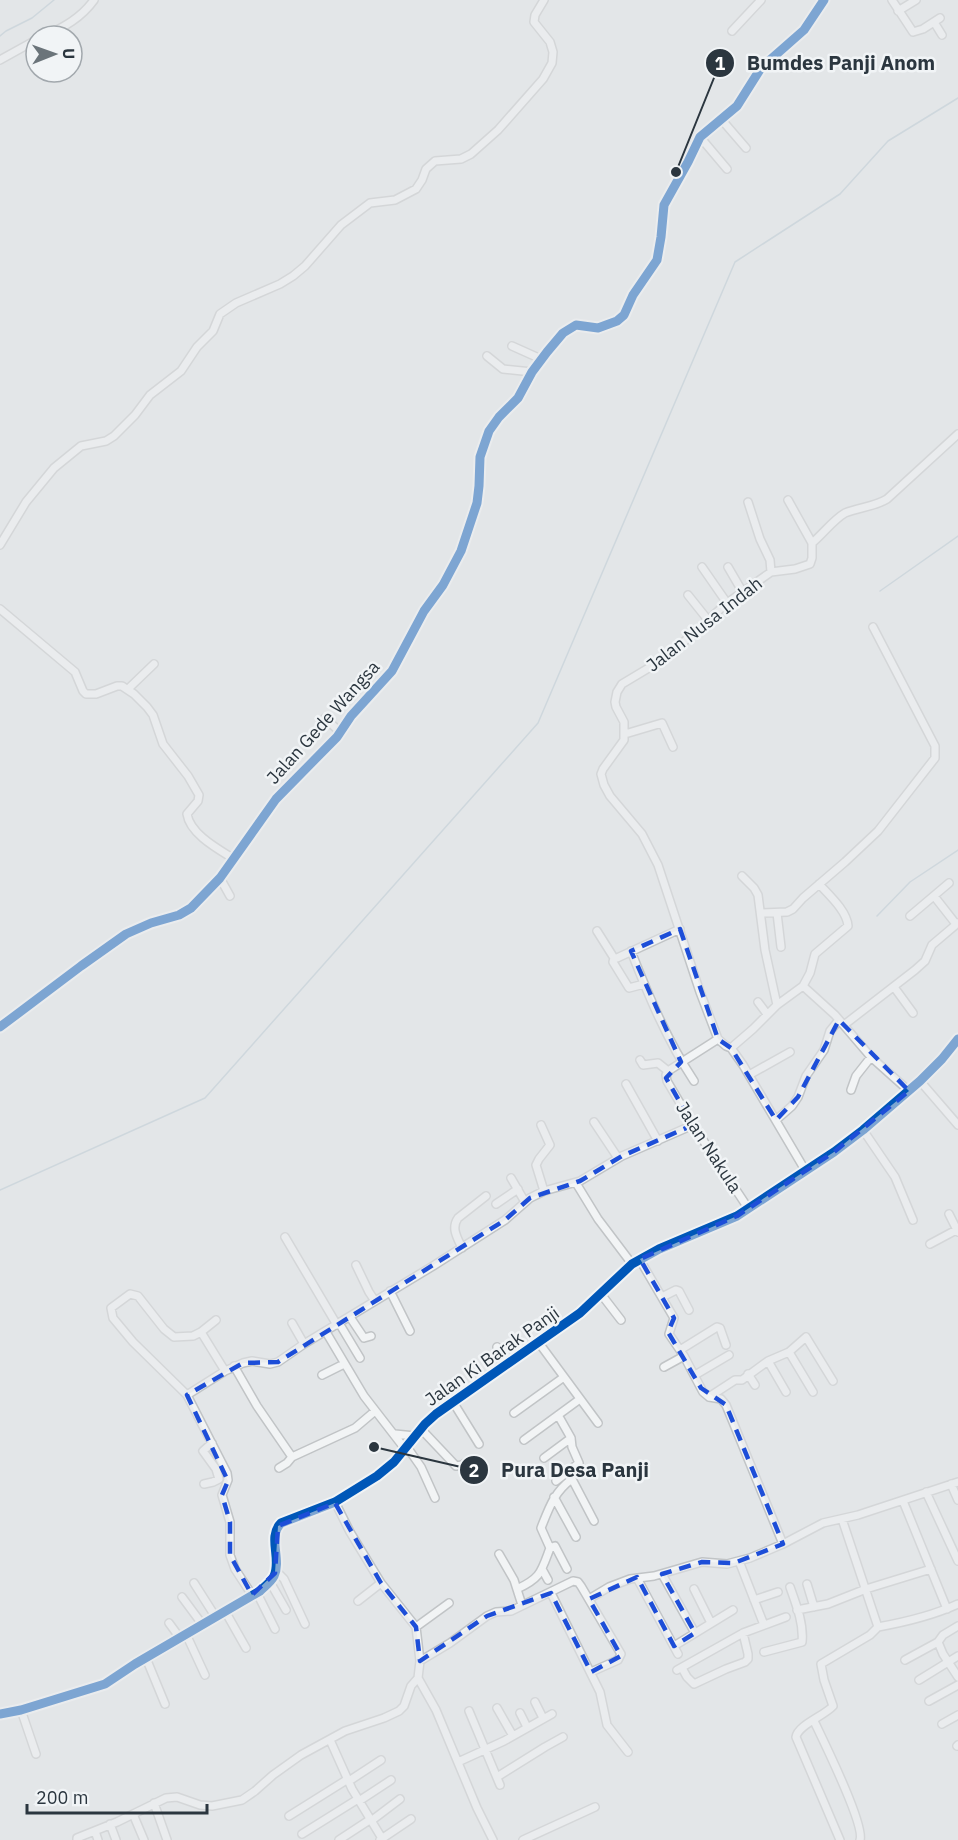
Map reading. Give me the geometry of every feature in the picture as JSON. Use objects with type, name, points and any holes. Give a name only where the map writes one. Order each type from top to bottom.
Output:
[{"type":"street","points":[[69,24],[94,0]]},
{"type":"street","points":[[0,545],[33,493],[54,468],[81,446],[106,441],[114,436],[135,415],[150,395],[181,371],[197,347],[213,331],[220,314],[237,303],[293,276],[305,266],[341,225],[370,203],[390,201],[407,195],[419,185],[430,164],[435,161],[466,157],[498,130],[543,79],[552,63],[553,52],[550,42],[534,22],[535,15],[544,0]]},
{"type":"street","points":[[732,31],[761,0]]},
{"type":"street","name":"Jalan Gede Wangsa","points":[[0,1027],[126,934],[186,911],[220,878],[276,799],[300,777],[393,670],[424,611],[456,562],[469,530],[477,503],[480,457],[485,438],[499,417],[518,398],[541,359],[563,333],[570,327],[581,325],[598,328],[617,321],[624,315],[633,295],[657,260],[663,205],[700,137],[737,106],[765,64],[804,30],[824,0]]},
{"type":"street","points":[[892,0],[913,32],[937,20],[942,35]]},
{"type":"street","points":[[898,11],[916,0]]},
{"type":"street","points":[[0,60],[24,47]]},
{"type":"street","points":[[721,119],[746,148]]},
{"type":"street","points":[[700,137],[727,169]]},
{"type":"street","points":[[512,345],[541,359]]},
{"type":"street","points":[[487,356],[503,369],[532,372]]},
{"type":"street","name":"Jalan Nusa Indah","points":[[625,734],[624,722],[615,702],[622,684],[667,657],[727,603],[771,572],[800,568],[810,564],[812,543],[844,514],[887,499],[958,434]]},
{"type":"street","points":[[788,500],[812,543]]},
{"type":"street","points":[[747,502],[770,560],[771,572]]},
{"type":"street","points":[[702,567],[727,603]]},
{"type":"street","points":[[728,567],[742,591]]},
{"type":"street","points":[[688,595],[708,620]]},
{"type":"street","points":[[0,609],[75,672],[86,694],[96,694],[122,686],[150,711],[163,744],[197,792],[199,799],[187,814],[189,821],[206,840],[234,859]]},
{"type":"street","points":[[760,913],[777,914],[790,911],[878,831],[935,758],[935,746],[873,627]]},
{"type":"street","points":[[128,689],[154,664]]},
{"type":"street","points":[[325,718],[340,732]]},
{"type":"street","points":[[673,747],[662,723],[625,734],[621,747],[603,769],[602,780],[610,796],[642,834],[654,857],[718,1039],[731,1048],[750,1075],[805,1170]]},
{"type":"street","points":[[742,876],[756,891],[765,950],[777,1005]]},
{"type":"street","points":[[220,878],[230,896]]},
{"type":"street","points":[[910,916],[949,883]]},
{"type":"street","points":[[731,1048],[777,1005],[803,986],[810,973],[815,954],[848,926],[836,903],[819,884]]},
{"type":"street","points":[[776,1120],[792,1106],[798,1097],[806,1076],[824,1050],[830,1031],[894,987],[921,965],[932,945],[957,923],[934,896]]},
{"type":"street","points":[[777,914],[781,947]]},
{"type":"street","points":[[614,958],[680,929]]},
{"type":"street","points":[[597,932],[614,958],[613,962],[629,988],[644,984]]},
{"type":"street","points":[[632,951],[661,1023],[694,1081]]},
{"type":"street","points":[[803,986],[842,1023],[871,1057],[909,1091]]},
{"type":"street","points":[[894,987],[913,1013]]},
{"type":"street","points":[[758,1002],[767,1014]]},
{"type":"street","points":[[640,1060],[645,1065],[658,1063],[668,1071],[718,1039]]},
{"type":"street","name":"Jalan Ki Barak Panji","points":[[0,1714],[21,1710],[105,1684],[254,1594],[270,1582],[276,1570],[275,1533],[278,1526],[287,1520],[335,1502],[383,1472],[421,1429],[453,1402],[580,1313],[632,1264],[659,1249],[737,1216],[863,1130],[920,1082],[958,1039]]},
{"type":"street","points":[[750,1075],[790,1052]]},
{"type":"street","points":[[851,1090],[856,1076],[871,1057]]},
{"type":"street","name":"Jalan Nakula","points":[[668,1071],[666,1078],[670,1086],[748,1208]]},
{"type":"street","points":[[920,1082],[958,1125]]},
{"type":"street","points":[[626,1084],[658,1141]]},
{"type":"street","points":[[594,1122],[618,1158]]},
{"type":"street","points":[[541,1125],[550,1145],[536,1165],[544,1191]]},
{"type":"street","points":[[187,1395],[234,1366],[252,1361],[274,1364],[462,1248],[512,1215],[525,1202],[544,1191],[576,1183],[618,1158],[693,1125]]},
{"type":"street","points":[[863,1130],[895,1177],[914,1220]]},
{"type":"street","points":[[511,1178],[525,1202]]},
{"type":"street","points":[[576,1183],[598,1219],[632,1264]]},
{"type":"street","points":[[496,1204],[518,1190]]},
{"type":"street","points":[[462,1248],[455,1232],[455,1223],[486,1196]]},
{"type":"street","points":[[930,1244],[958,1230],[949,1214]]},
{"type":"street","points":[[285,1237],[360,1358]]},
{"type":"street","points":[[640,1260],[674,1318],[669,1334],[703,1392],[710,1397],[721,1399],[726,1405],[783,1544]]},
{"type":"street","points":[[356,1265],[375,1301]]},
{"type":"street","points":[[662,1297],[676,1290],[679,1291],[688,1310]]},
{"type":"street","points":[[390,1291],[410,1331]]},
{"type":"street","points":[[216,1320],[193,1336],[174,1337],[164,1329],[134,1294],[130,1294],[110,1311],[116,1322],[137,1347],[187,1395],[212,1443],[228,1476],[222,1495],[230,1522],[230,1555],[236,1569],[254,1594],[274,1629]]},
{"type":"street","points":[[601,1294],[621,1320]]},
{"type":"street","points":[[350,1317],[364,1338],[371,1336]]},
{"type":"street","points":[[292,1323],[304,1344]]},
{"type":"street","points":[[664,1367],[717,1327],[726,1344]]},
{"type":"street","points":[[201,1332],[225,1371]]},
{"type":"street","points":[[326,1332],[375,1411],[422,1467],[435,1498]]},
{"type":"street","points":[[710,1397],[735,1380],[742,1380],[768,1361],[789,1352],[806,1337],[833,1381]]},
{"type":"street","points":[[539,1343],[598,1423]]},
{"type":"street","points":[[497,1347],[506,1365]]},
{"type":"street","points":[[789,1352],[813,1392]]},
{"type":"street","points":[[694,1375],[729,1355]]},
{"type":"street","points":[[768,1361],[786,1392]]},
{"type":"street","points":[[322,1375],[344,1364]]},
{"type":"street","points":[[234,1366],[257,1406],[292,1457]]},
{"type":"street","points":[[748,1374],[755,1385]]},
{"type":"street","points":[[514,1413],[564,1377]]},
{"type":"street","points":[[524,1440],[580,1399]]},
{"type":"street","points":[[453,1402],[478,1444]]},
{"type":"street","points":[[279,1468],[288,1463],[292,1457],[355,1428],[375,1411]]},
{"type":"street","points":[[556,1481],[579,1463],[571,1438],[558,1415]]},
{"type":"street","points":[[421,1429],[456,1466],[462,1466],[467,1462]]},
{"type":"street","points":[[395,1434],[415,1436]]},
{"type":"street","points":[[544,1458],[571,1438]]},
{"type":"street","points":[[204,1484],[219,1479],[216,1469],[204,1454],[204,1449],[212,1443]]},
{"type":"street","points":[[517,1589],[534,1581],[542,1569],[550,1548],[542,1528],[554,1497],[563,1485],[572,1479],[594,1521]]},
{"type":"street","points":[[589,1599],[624,1580],[662,1574],[702,1562],[727,1564],[739,1561],[783,1544],[813,1527],[903,1501],[954,1483],[958,1500]]},
{"type":"street","points":[[926,1492],[958,1561]]},
{"type":"street","points":[[554,1497],[576,1537]]},
{"type":"street","points":[[903,1501],[947,1609]]},
{"type":"street","points":[[76,1840],[154,1803],[172,1797],[205,1805],[237,1802],[255,1791],[287,1764],[356,1726],[384,1718],[404,1706],[411,1686],[418,1678],[420,1661],[416,1628],[381,1583],[335,1502]]},
{"type":"street","points":[[842,1519],[878,1627]]},
{"type":"street","points":[[550,1548],[555,1546],[567,1569]]},
{"type":"street","points":[[499,1554],[514,1580],[522,1605]]},
{"type":"street","points":[[739,1561],[764,1625]]},
{"type":"street","points":[[542,1569],[548,1580]]},
{"type":"street","points":[[797,1610],[828,1604],[866,1589],[931,1569]]},
{"type":"street","points":[[276,1570],[284,1579],[305,1624]]},
{"type":"street","points":[[662,1574],[695,1633]]},
{"type":"street","points":[[637,1578],[678,1654]]},
{"type":"street","points":[[420,1661],[487,1616],[496,1612],[507,1612],[576,1581],[589,1599],[621,1656],[618,1660],[591,1672]]},
{"type":"street","points":[[270,1582],[286,1610]]},
{"type":"street","points":[[194,1583],[215,1616]]},
{"type":"street","points":[[357,1601],[381,1583]]},
{"type":"street","points":[[807,1584],[814,1607]]},
{"type":"street","points":[[764,1652],[802,1642],[802,1632],[790,1587]]},
{"type":"street","points":[[694,1589],[711,1623]]},
{"type":"street","points":[[754,1599],[778,1592]]},
{"type":"street","points":[[551,1593],[602,1697],[607,1725],[628,1752]]},
{"type":"street","points":[[182,1597],[202,1624]]},
{"type":"street","points":[[416,1628],[449,1603]]},
{"type":"street","points":[[840,1840],[796,1737],[796,1732],[833,1706],[821,1664],[870,1635],[878,1627],[903,1623],[958,1604]]},
{"type":"street","points":[[674,1646],[732,1610]]},
{"type":"street","points":[[225,1611],[246,1648]]},
{"type":"street","points":[[743,1633],[748,1654],[745,1662],[693,1684],[679,1669],[743,1633],[786,1617]]},
{"type":"street","points":[[169,1623],[183,1636],[205,1675]]},
{"type":"street","points":[[905,1660],[938,1642],[943,1635],[958,1626]]},
{"type":"street","points":[[938,1642],[958,1677]]},
{"type":"street","points":[[919,1680],[958,1656]]},
{"type":"street","points":[[146,1658],[165,1704]]},
{"type":"street","points":[[418,1678],[436,1710],[477,1808],[494,1840]]},
{"type":"street","points":[[929,1701],[958,1684]]},
{"type":"street","points":[[535,1702],[543,1718]]},
{"type":"street","points":[[497,1708],[513,1736]]},
{"type":"street","points":[[21,1710],[36,1754]]},
{"type":"street","points":[[469,1711],[500,1785]]},
{"type":"street","points":[[520,1713],[528,1727]]},
{"type":"street","points":[[458,1762],[513,1736],[552,1714]]},
{"type":"street","points":[[942,1724],[958,1715]]},
{"type":"street","points":[[814,1720],[849,1799],[861,1833],[860,1840]]},
{"type":"street","points":[[497,1777],[563,1737]]},
{"type":"street","points":[[330,1740],[348,1780],[381,1840],[411,1819]]},
{"type":"street","points":[[289,1816],[381,1760]]},
{"type":"street","points":[[302,1834],[391,1780]]},
{"type":"street","points":[[339,1840],[400,1799]]},
{"type":"street","points":[[154,1803],[167,1840]]},
{"type":"street","points":[[523,1840],[595,1807]]},
{"type":"street","points":[[133,1814],[144,1840]]},
{"type":"street","points":[[110,1824],[116,1840]]},
{"type":"street","points":[[95,1831],[98,1840]]},
{"type":"highlighted area","points":[[680,929],[718,1039],[731,1048],[776,1120],[798,1097],[839,1020],[909,1091],[834,1152],[737,1216],[640,1259],[674,1318],[668,1332],[701,1388],[726,1405],[783,1544],[734,1563],[702,1562],[662,1574],[695,1633],[674,1646],[637,1577],[589,1599],[621,1656],[591,1672],[551,1593],[487,1616],[420,1661],[416,1627],[381,1583],[335,1503],[278,1526],[275,1573],[252,1595],[230,1555],[230,1522],[222,1495],[228,1481],[187,1395],[243,1363],[278,1362],[505,1220],[530,1198],[580,1181],[622,1156],[693,1125],[666,1078],[681,1062],[631,951]]},
{"type":"waterway","points":[[0,36],[32,18],[54,0]]},
{"type":"waterway","points":[[0,1190],[205,1098],[538,723],[735,262],[840,194],[888,141],[958,98]]},
{"type":"waterway","points":[[880,591],[958,536]]},
{"type":"waterway","points":[[877,916],[910,882],[958,850]]},
{"type":"cycle path","points":[[0,1027],[126,934],[151,923],[179,915],[191,908],[220,878],[276,799],[337,737],[351,716],[392,671],[424,611],[443,585],[461,551],[477,503],[480,457],[489,431],[518,398],[532,372],[563,333],[576,325],[598,328],[617,321],[624,315],[633,295],[657,260],[664,205],[700,137],[737,106],[761,68],[804,30],[824,0]]},
{"type":"cycle path","points":[[0,1714],[21,1710],[105,1684],[260,1591],[274,1576],[276,1569],[275,1535],[281,1523],[335,1502],[377,1476],[394,1462],[436,1414],[580,1313],[632,1264],[659,1249],[737,1216],[834,1152],[920,1081],[958,1039]]},
{"type":"place","name":"Bumdes Panji Anom","points":[[676,172]]},
{"type":"place","name":"Pura Desa Panji","points":[[374,1447]]}]
